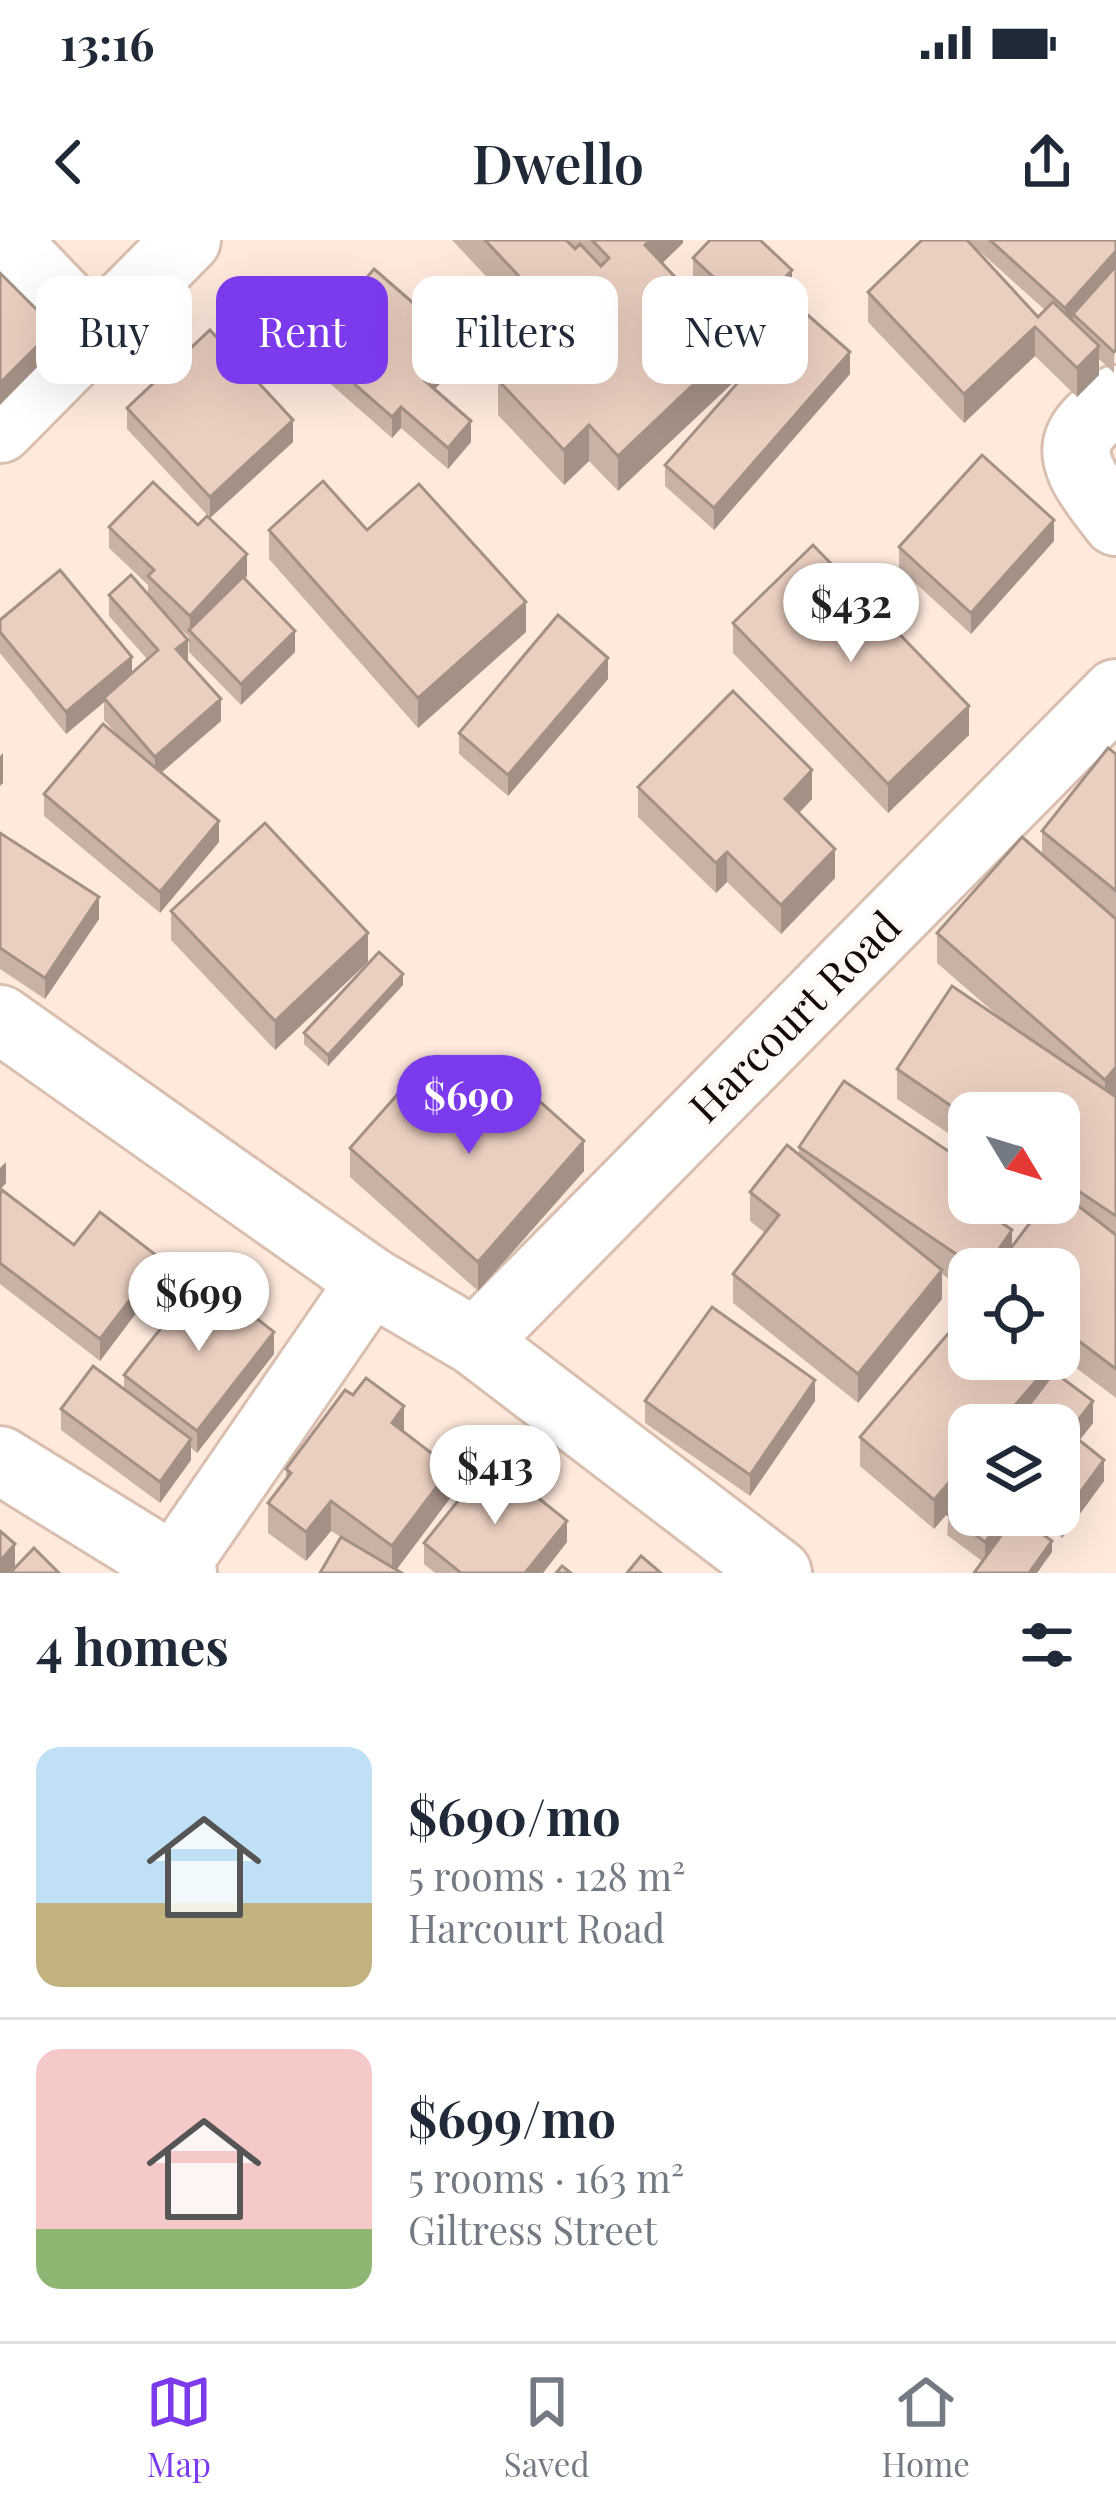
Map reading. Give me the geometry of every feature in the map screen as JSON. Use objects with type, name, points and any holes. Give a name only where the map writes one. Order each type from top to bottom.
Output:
[{"type":"street","points":[[5,240],[39,276]]},
{"type":"street","points":[[151,276],[188,240]]},
{"type":"street","points":[[0,429],[43,384]]},
{"type":"street","points":[[1116,399],[1081,434],[1076,451],[1078,465],[1116,522]]},
{"type":"street","name":"Harcourt Road","points":[[475,1342],[1116,693]]},
{"type":"street","points":[[0,1019],[371,1280],[475,1342],[778,1573]]},
{"type":"street","points":[[0,1460],[176,1571],[371,1280]]},
{"type":"building","points":[[485,240],[566,240],[575,249],[580,244],[601,266],[609,258],[592,240],[650,240],[645,245],[674,276],[642,276],[642,384],[694,384],[618,456],[589,425],[564,450],[502,384],[618,384],[618,276],[519,276]]},
{"type":"building","points":[[710,240],[760,240],[792,270],[786,276],[712,276],[693,258]]},
{"type":"building","points":[[922,240],[967,240],[1038,317],[1053,302],[1099,346],[1077,368],[1035,327],[964,394],[868,292]]},
{"type":"building","points":[[990,240],[1116,240],[1116,251],[1065,308]]},
{"type":"building","points":[[1116,266],[1116,350],[1114,352],[1073,314]]},
{"type":"building","points":[[0,273],[36,309],[36,347],[0,383]]},
{"type":"building","points":[[388,281],[412,302],[412,384],[429,384],[471,421],[448,448],[401,407],[392,417],[354,384],[388,384]]},
{"type":"building","points":[[808,315],[850,352],[714,508],[665,465],[737,384],[808,384]]},
{"type":"building","points":[[210,330],[216,337],[216,384],[260,384],[293,420],[210,497],[127,408],[153,384],[192,384],[192,347]]},
{"type":"building","points":[[982,455],[1054,520],[971,613],[899,547]]},
{"type":"building","points":[[323,481],[367,530],[419,484],[526,602],[418,698],[269,530]]},
{"type":"building","points":[[153,482],[198,525],[207,516],[247,554],[190,616],[148,576],[154,570],[109,527]]},
{"type":"building","points":[[813,545],[969,706],[888,784],[733,623]]},
{"type":"building","points":[[60,570],[132,657],[66,712],[0,632],[0,620]]},
{"type":"building","points":[[131,575],[188,640],[176,649],[221,699],[155,757],[104,698],[158,650],[109,595]]},
{"type":"building","points":[[243,577],[295,631],[241,684],[189,630]]},
{"type":"building","points":[[558,615],[608,658],[508,775],[459,733]]},
{"type":"building","points":[[733,691],[812,770],[785,799],[835,849],[781,905],[727,852],[716,863],[638,787]]},
{"type":"building","points":[[103,724],[219,821],[160,892],[44,794]]},
{"type":"building","points":[[1108,748],[1116,754],[1116,891],[1042,831]]},
{"type":"building","points":[[265,823],[368,933],[275,1021],[171,911]]},
{"type":"building","points":[[0,833],[99,897],[45,978],[0,948]]},
{"type":"building","points":[[1022,837],[1116,919],[1116,1067],[1105,1080],[937,933]]},
{"type":"building","points":[[379,952],[403,974],[328,1055],[304,1033]]},
{"type":"building","points":[[952,986],[1116,1097],[1116,1216],[1080,1192],[1080,1092],[948,1092],[948,1104],[897,1069]]},
{"type":"building","points":[[500,1066],[584,1141],[478,1262],[350,1148],[411,1079],[454,1117]]},
{"type":"building","points":[[844,1081],[948,1151],[948,1224],[1003,1224],[1012,1230],[1000,1248],[948,1249],[799,1147]]},
{"type":"building","points":[[787,1145],[942,1270],[858,1374],[733,1274],[779,1215],[750,1192]]},
{"type":"building","points":[[2,1190],[74,1245],[100,1212],[161,1259],[100,1339],[0,1263]]},
{"type":"building","points":[[1080,1207],[1116,1235],[1116,1369],[1080,1342],[1080,1248],[1011,1248],[1029,1224],[1080,1224]]},
{"type":"building","points":[[202,1276],[274,1332],[197,1431],[124,1375]]},
{"type":"building","points":[[712,1307],[815,1380],[750,1475],[645,1401]]},
{"type":"building","points":[[948,1334],[948,1380],[1037,1380],[1016,1404],[948,1404],[948,1484],[934,1500],[860,1437]]},
{"type":"building","points":[[93,1366],[191,1439],[160,1482],[61,1409]]},
{"type":"building","points":[[366,1378],[404,1406],[392,1423],[451,1468],[392,1546],[331,1501],[306,1532],[268,1503],[291,1473],[286,1469],[345,1390],[353,1395]]},
{"type":"building","points":[[1048,1380],[1065,1380],[1093,1401],[1080,1418],[1080,1404],[1030,1404]]},
{"type":"building","points":[[1080,1441],[1104,1460],[1080,1493]]},
{"type":"building","points":[[491,1460],[567,1521],[525,1573],[461,1573],[424,1543]]},
{"type":"building","points":[[0,1531],[15,1544],[0,1561]]},
{"type":"building","points":[[1001,1536],[1045,1536],[1052,1541],[1029,1573],[974,1573]]},
{"type":"building","points":[[341,1537],[402,1573],[320,1573]]},
{"type":"building","points":[[34,1548],[59,1573],[10,1573]]},
{"type":"building","points":[[641,1556],[661,1573],[627,1573]]}]
